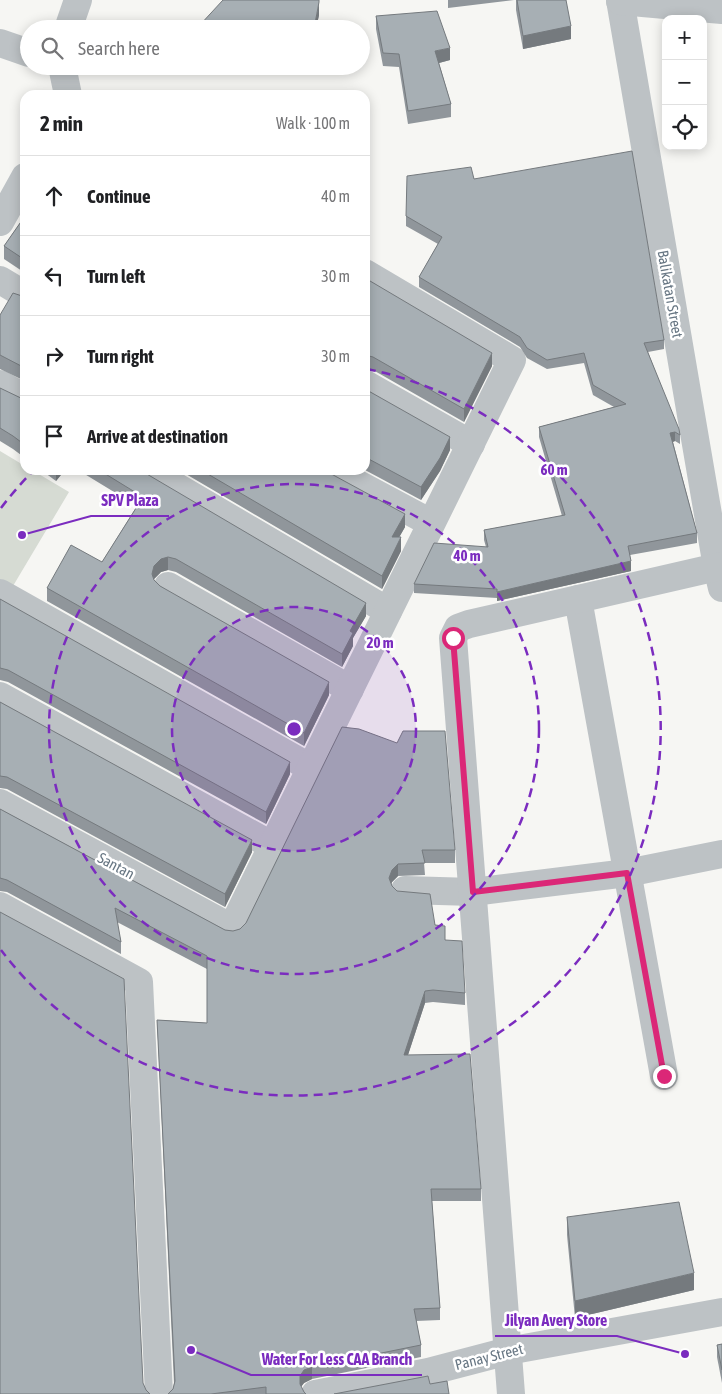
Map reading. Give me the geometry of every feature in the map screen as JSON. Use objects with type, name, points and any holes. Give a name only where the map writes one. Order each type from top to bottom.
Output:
[{"type":"street","points":[[71,20],[78,0]]},
{"type":"street","points":[[620,0],[722,10]]},
{"type":"street","name":"Balikatan Street","points":[[620,0],[720,574]]},
{"type":"street","points":[[0,43],[20,50]]},
{"type":"street","points":[[64,75],[67,90]]},
{"type":"street","points":[[0,222],[20,190]]},
{"type":"street","points":[[0,696],[273,846],[512,360],[370,276]]},
{"type":"street","points":[[0,280],[20,292]]},
{"type":"street","points":[[0,384],[20,395]]},
{"type":"street","points":[[370,387],[470,444]]},
{"type":"street","points":[[157,475],[388,611]]},
{"type":"street","points":[[341,475],[431,523]]},
{"type":"street","points":[[512,1394],[453,638],[458,628],[469,624],[578,598],[720,574]]},
{"type":"street","points":[[168,586],[350,689]]},
{"type":"street","points":[[0,593],[311,768]]},
{"type":"street","points":[[578,598],[664,1076]]},
{"type":"street","name":"Santan","points":[[0,803],[232,928],[273,846]]},
{"type":"street","points":[[404,890],[473,892],[627,873],[722,854]]},
{"type":"street","points":[[0,906],[139,982],[159,1394]]},
{"type":"street","name":"Panay Street","points":[[315,1394],[428,1372],[508,1351],[722,1312]]},
{"type":"shaded area","points":[[0,451],[20,463],[20,475],[40,475],[69,492],[13,586],[0,579]]},
{"type":"building","points":[[223,0],[319,0],[316,20],[205,20]]},
{"type":"building","points":[[517,0],[566,0],[571,26],[523,36]]},
{"type":"building","points":[[437,11],[450,48],[435,51],[451,104],[408,111],[399,54],[383,53],[376,16]]},
{"type":"building","points":[[632,151],[664,340],[644,343],[679,429],[680,435],[675,432],[670,433],[697,533],[628,546],[631,561],[497,592],[497,589],[414,584],[434,543],[488,547],[484,530],[565,515],[539,427],[626,404],[593,385],[584,353],[547,360],[527,348],[520,337],[419,277],[442,237],[406,216],[407,176],[471,167],[474,179]]},
{"type":"building","points":[[20,223],[20,257],[4,246]]},
{"type":"building","points":[[370,281],[492,353],[464,409],[370,356]]},
{"type":"building","points":[[13,293],[20,295],[20,365],[0,355],[0,315]]},
{"type":"building","points":[[0,388],[20,398],[20,441],[0,428]]},
{"type":"building","points":[[370,392],[450,437],[440,458],[421,487],[370,460]]},
{"type":"building","points":[[107,475],[148,475],[366,603],[350,631],[353,633],[342,654],[176,559],[168,557],[161,559],[154,566],[152,574],[154,580],[160,586],[329,682],[304,733],[47,588],[71,545],[102,562],[143,497]]},
{"type":"building","points":[[210,475],[333,475],[405,514],[392,537],[401,537],[382,576]]},
{"type":"building","points":[[0,599],[290,762],[266,812],[8,670],[0,668]]},
{"type":"building","points":[[0,702],[252,840],[225,894],[7,777],[0,776]]},
{"type":"building","points":[[342,727],[359,729],[397,743],[403,731],[445,731],[455,850],[422,850],[425,863],[398,864],[392,870],[389,878],[392,886],[397,891],[430,894],[435,925],[445,926],[445,940],[462,941],[465,993],[425,991],[404,1055],[470,1054],[481,1189],[431,1189],[440,1308],[414,1309],[421,1345],[304,1370],[300,1376],[300,1384],[306,1394],[266,1394],[266,1387],[211,1394],[168,1394],[173,1389],[175,1381],[157,1020],[207,1023],[207,956],[115,908],[121,942],[7,880],[0,878],[0,809],[225,930],[233,931],[240,929],[246,923]]},
{"type":"building","points":[[0,912],[124,979],[143,1383],[150,1394],[0,1394]]},
{"type":"building","points":[[679,1202],[694,1273],[575,1301],[567,1217]]},
{"type":"building","points":[[722,1344],[722,1370],[717,1345]]},
{"type":"building","points":[[428,1376],[430,1384],[447,1381],[449,1394],[334,1394]]},
{"type":"place","name":"SPV Plaza","points":[[22,535]]},
{"type":"place","name":"Water For Less CAA Branch","points":[[191,1350]]},
{"type":"place","name":"Jilyan Avery Store","points":[[685,1354]]},
{"type":"route","points":[[453,638],[473,892],[627,873],[664,1076]]}]
